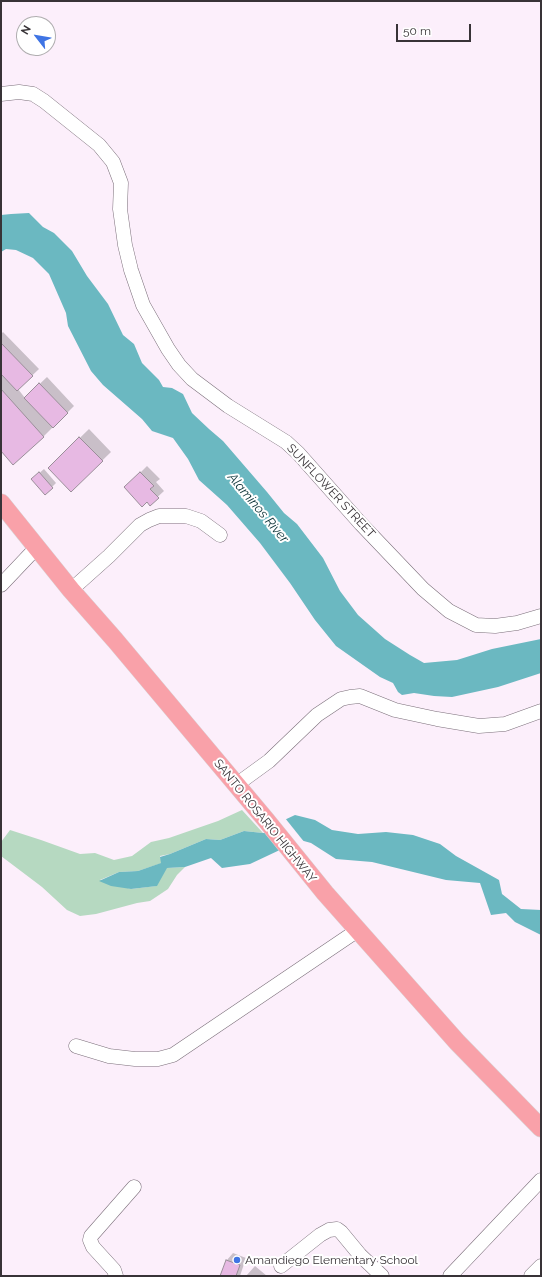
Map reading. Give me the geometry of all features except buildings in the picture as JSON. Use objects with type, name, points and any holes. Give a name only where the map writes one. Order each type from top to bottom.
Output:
[{"type":"main road","name":"SANTO ROSARIO HIGHWAY","points":[[1,503],[71,590],[236,784],[325,893],[457,1042],[541,1128]]},
{"type":"street","name":"SUNFLOWER STREET","points":[[1,94],[19,92],[33,94],[99,145],[113,162],[121,183],[120,209],[125,245],[131,270],[143,305],[168,349],[179,365],[192,379],[228,406],[286,442],[298,453],[361,524],[422,589],[449,611],[476,625],[494,626],[517,623],[541,616]]},
{"type":"street","points":[[71,590],[109,556],[140,525],[159,516],[186,516],[201,521],[220,535]]},
{"type":"street","points":[[1,585],[37,547]]},
{"type":"street","points":[[236,784],[269,761],[317,715],[341,699],[360,696],[396,710],[479,726],[505,724],[541,711]]},
{"type":"street","points":[[76,1046],[109,1056],[135,1059],[158,1059],[173,1055],[358,930]]},
{"type":"street","points":[[450,1276],[541,1180]]},
{"type":"street","points":[[116,1276],[114,1270],[93,1247],[90,1240],[91,1236],[134,1187]]},
{"type":"street","points":[[280,1266],[320,1235],[329,1230],[337,1229],[382,1276]]},
{"type":"street","points":[[530,1276],[541,1266]]},
{"type":"green space","points":[[242,810],[263,833],[244,831],[220,840],[206,839],[170,854],[160,856],[162,863],[138,871],[119,872],[100,880],[131,889],[156,886],[166,868],[185,867],[177,875],[168,889],[150,901],[96,914],[80,916],[67,910],[42,887],[1,856],[1,842],[10,830],[80,854],[95,853],[114,860],[132,856],[151,842],[169,838],[218,821]]},
{"type":"water","name":"Alaminos River","points":[[29,213],[43,227],[54,233],[72,251],[87,276],[108,304],[123,335],[134,344],[142,363],[159,380],[163,387],[172,388],[183,394],[192,413],[223,441],[284,513],[297,524],[323,558],[340,591],[358,615],[385,639],[424,663],[457,660],[492,649],[541,639],[541,673],[498,687],[452,697],[414,693],[402,695],[398,692],[393,683],[380,677],[336,646],[315,620],[260,543],[227,505],[199,480],[188,459],[173,438],[152,431],[142,419],[103,385],[91,371],[68,326],[66,313],[49,274],[33,258],[16,250],[6,249],[1,252],[1,215]]},
{"type":"water","points":[[295,815],[315,820],[332,830],[358,834],[386,832],[413,835],[440,844],[456,856],[499,880],[502,894],[521,909],[541,910],[541,935],[515,922],[506,913],[491,915],[480,883],[446,880],[372,862],[336,859],[311,843],[293,838],[280,822]]},
{"type":"water","points":[[244,831],[263,833],[270,832],[284,848],[250,864],[222,868],[211,858],[185,867],[167,868],[157,886],[131,889],[111,886],[99,881],[119,872],[138,871],[161,863],[160,857],[206,839],[220,840]]},
{"type":"pier","points":[[285,818],[305,843],[292,839],[278,822]]},
{"type":"place","name":"Amandiego Elementary School","points":[[237,1260]]}]
